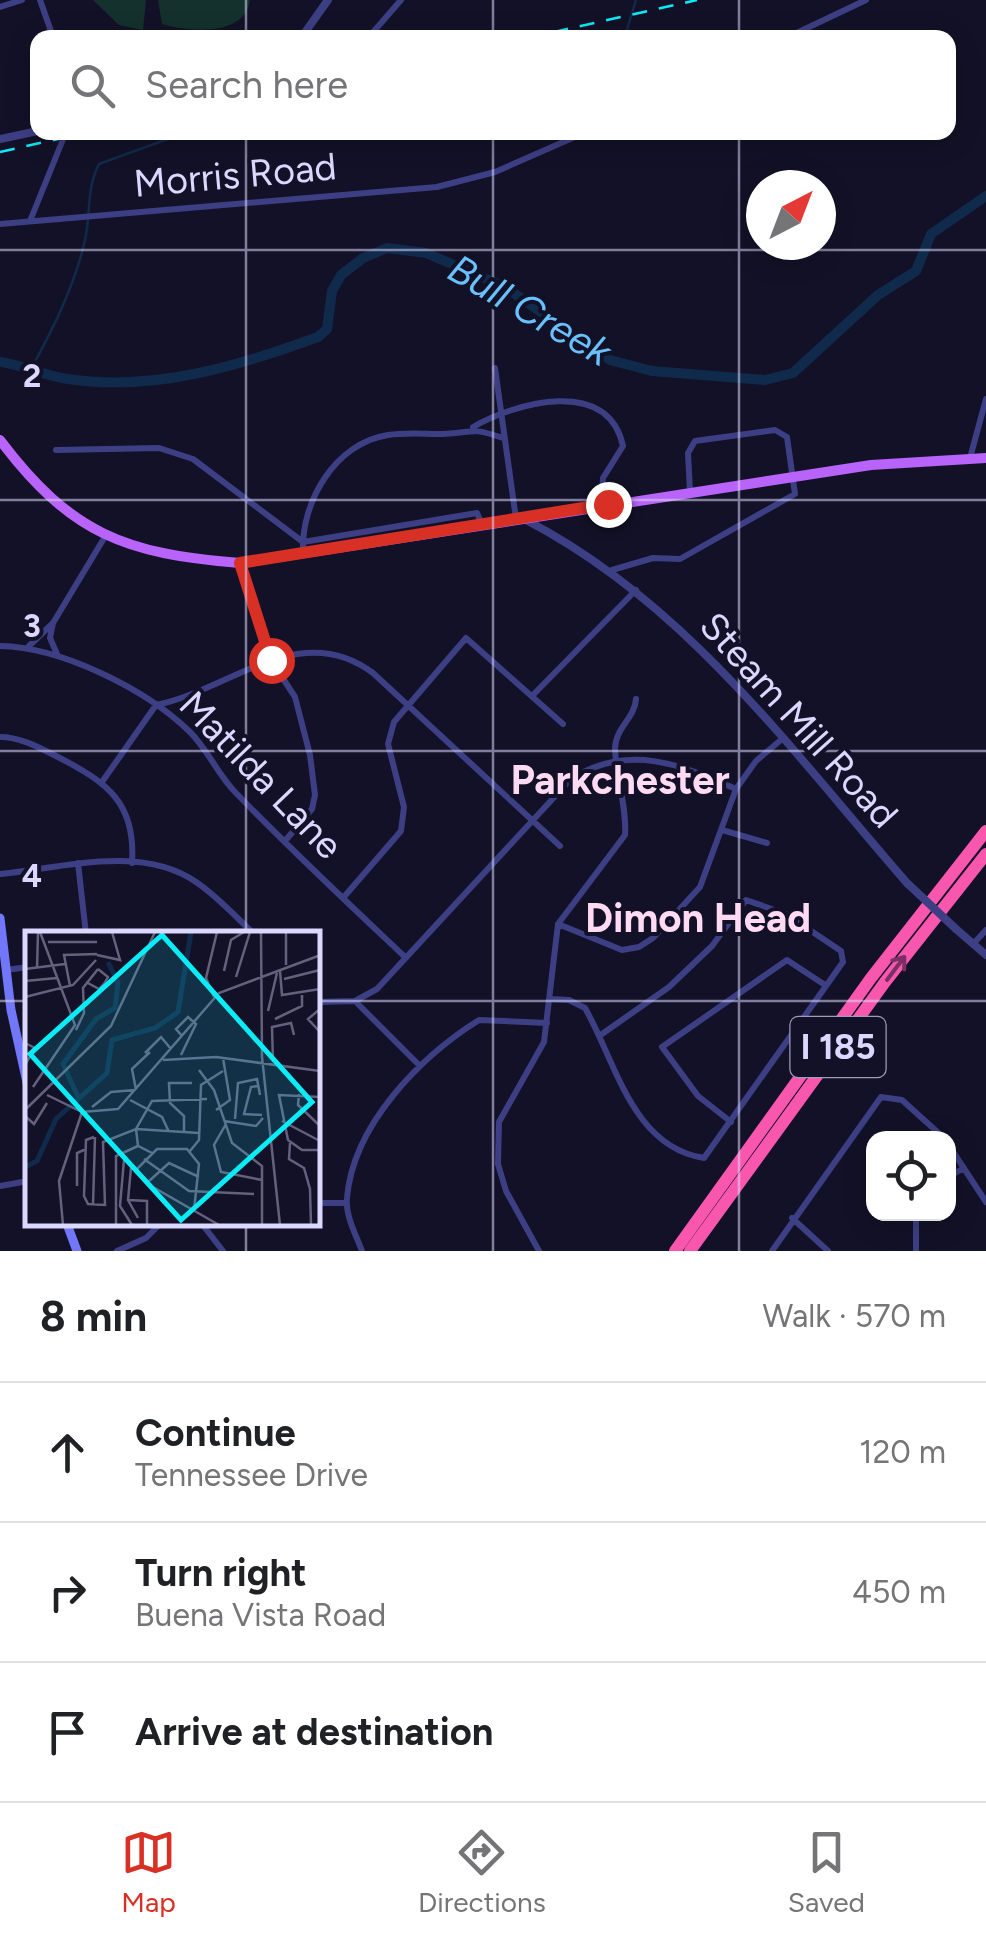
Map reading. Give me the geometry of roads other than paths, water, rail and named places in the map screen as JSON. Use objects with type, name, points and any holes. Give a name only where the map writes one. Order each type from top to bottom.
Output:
[{"type":"highway","name":"I 185","points":[[675,1251],[894,947],[986,831]]},
{"type":"highway","name":"I 185","points":[[690,1251],[885,982],[986,854]]},
{"type":"main road","points":[[0,440],[62,508],[106,534],[158,554],[240,563],[303,547],[482,526],[872,465],[985,459]]},
{"type":"main road","points":[[0,463],[13,457]]},
{"type":"main road","points":[[0,918],[25,1071]]},
{"type":"main road","points":[[68,1226],[77,1251]]},
{"type":"street","points":[[0,7],[22,0]]},
{"type":"street","points":[[40,0],[51,30]]},
{"type":"street","points":[[307,30],[328,0]]},
{"type":"street","points":[[375,30],[401,0]]},
{"type":"street","points":[[803,30],[866,0]]},
{"type":"street","points":[[0,139],[30,133]]},
{"type":"street","points":[[30,221],[63,140]]},
{"type":"street","name":"Morris Road","points":[[0,224],[437,187],[495,172],[568,140]]},
{"type":"street","points":[[495,368],[504,409],[503,438],[521,520]]},
{"type":"street","points":[[970,460],[986,399]]},
{"type":"street","points":[[56,450],[159,448],[194,459],[303,547],[318,491],[340,458],[384,435],[448,434],[472,427],[504,409],[550,400],[587,407],[613,423],[623,446],[602,478],[601,505]]},
{"type":"street","points":[[472,427],[503,438]]},
{"type":"street","points":[[612,570],[653,558],[680,559],[794,494],[787,436],[775,430],[695,442],[688,453],[690,492]]},
{"type":"street","points":[[550,516],[559,537]]},
{"type":"street","name":"Steam Mill Road","points":[[521,520],[559,537],[636,590],[755,704],[907,883],[986,956]]},
{"type":"street","points":[[29,646],[53,623],[106,534]]},
{"type":"street","points":[[240,563],[271,660],[294,697],[315,795],[312,809],[284,841]]},
{"type":"street","points":[[532,696],[636,590]]},
{"type":"street","points":[[53,623],[50,638],[57,655]]},
{"type":"street","points":[[343,898],[401,831],[404,806],[388,744],[394,722],[466,638],[563,724]]},
{"type":"street","name":"Matilda Lane","points":[[0,646],[29,646],[57,655],[156,705],[192,734],[232,790],[406,958]]},
{"type":"street","points":[[102,782],[156,705],[181,700],[271,660],[309,650],[340,653],[364,666],[560,846]]},
{"type":"street","points":[[539,1251],[506,1190],[497,1141],[499,1122],[536,1062],[547,1023],[558,924],[620,847],[625,835],[615,744],[622,724],[636,709],[636,700]]},
{"type":"street","points":[[0,737],[38,747],[102,782],[123,806],[133,830],[132,863]]},
{"type":"street","points":[[558,924],[607,947],[640,947],[700,887],[736,790],[756,761],[782,739]]},
{"type":"street","points":[[320,1002],[354,1001],[376,990],[571,779],[590,767],[647,757],[676,763],[736,790]]},
{"type":"street","points":[[722,830],[767,843]]},
{"type":"street","points":[[78,863],[86,931]]},
{"type":"street","points":[[0,874],[78,863],[168,868],[196,881],[251,931]]},
{"type":"street","points":[[550,999],[569,1000],[585,1008],[602,1034],[637,1112],[682,1155],[704,1158],[843,962],[841,951],[786,914],[746,900],[712,946],[669,988],[602,1034]]},
{"type":"street","points":[[974,944],[986,930]]},
{"type":"street","points":[[731,1122],[698,1096],[662,1047],[787,960],[825,985]]},
{"type":"street","points":[[6,970],[25,967]]},
{"type":"street","points":[[354,1001],[420,1066]]},
{"type":"street","points":[[362,1251],[346,1203],[360,1144],[420,1066],[479,1020],[547,1023]]},
{"type":"street","points":[[772,1251],[876,1102],[889,1095],[902,1100],[935,1131]]},
{"type":"street","points":[[956,1156],[986,1202]]},
{"type":"street","points":[[956,1172],[964,1168]]},
{"type":"street","points":[[0,1186],[25,1182]]},
{"type":"street","points":[[320,1203],[346,1203]]},
{"type":"street","points":[[792,1218],[828,1251]]},
{"type":"street","points":[[916,1221],[916,1251]]},
{"type":"street","points":[[117,1251],[146,1238],[158,1226]]},
{"type":"street","points":[[204,1226],[223,1251]]},
{"type":"waterway","points":[[627,30],[636,0]]},
{"type":"waterway","points":[[31,369],[81,257],[92,183],[99,164],[165,140]]},
{"type":"waterway","name":"Bull Creek","points":[[0,362],[68,379],[132,382],[195,374],[258,358],[318,337],[327,329],[332,291],[341,275],[363,258],[387,248],[426,253],[505,287],[610,360],[652,371],[765,380],[793,373],[878,295],[916,271],[931,234],[986,196]]},
{"type":"railway","points":[[563,30],[697,0]]},
{"type":"railway","points":[[0,152],[53,140]]},
{"type":"district","name":"Parkchester","points":[[620,780]]},
{"type":"district","name":"Dimon Head","points":[[698,918]]}]
